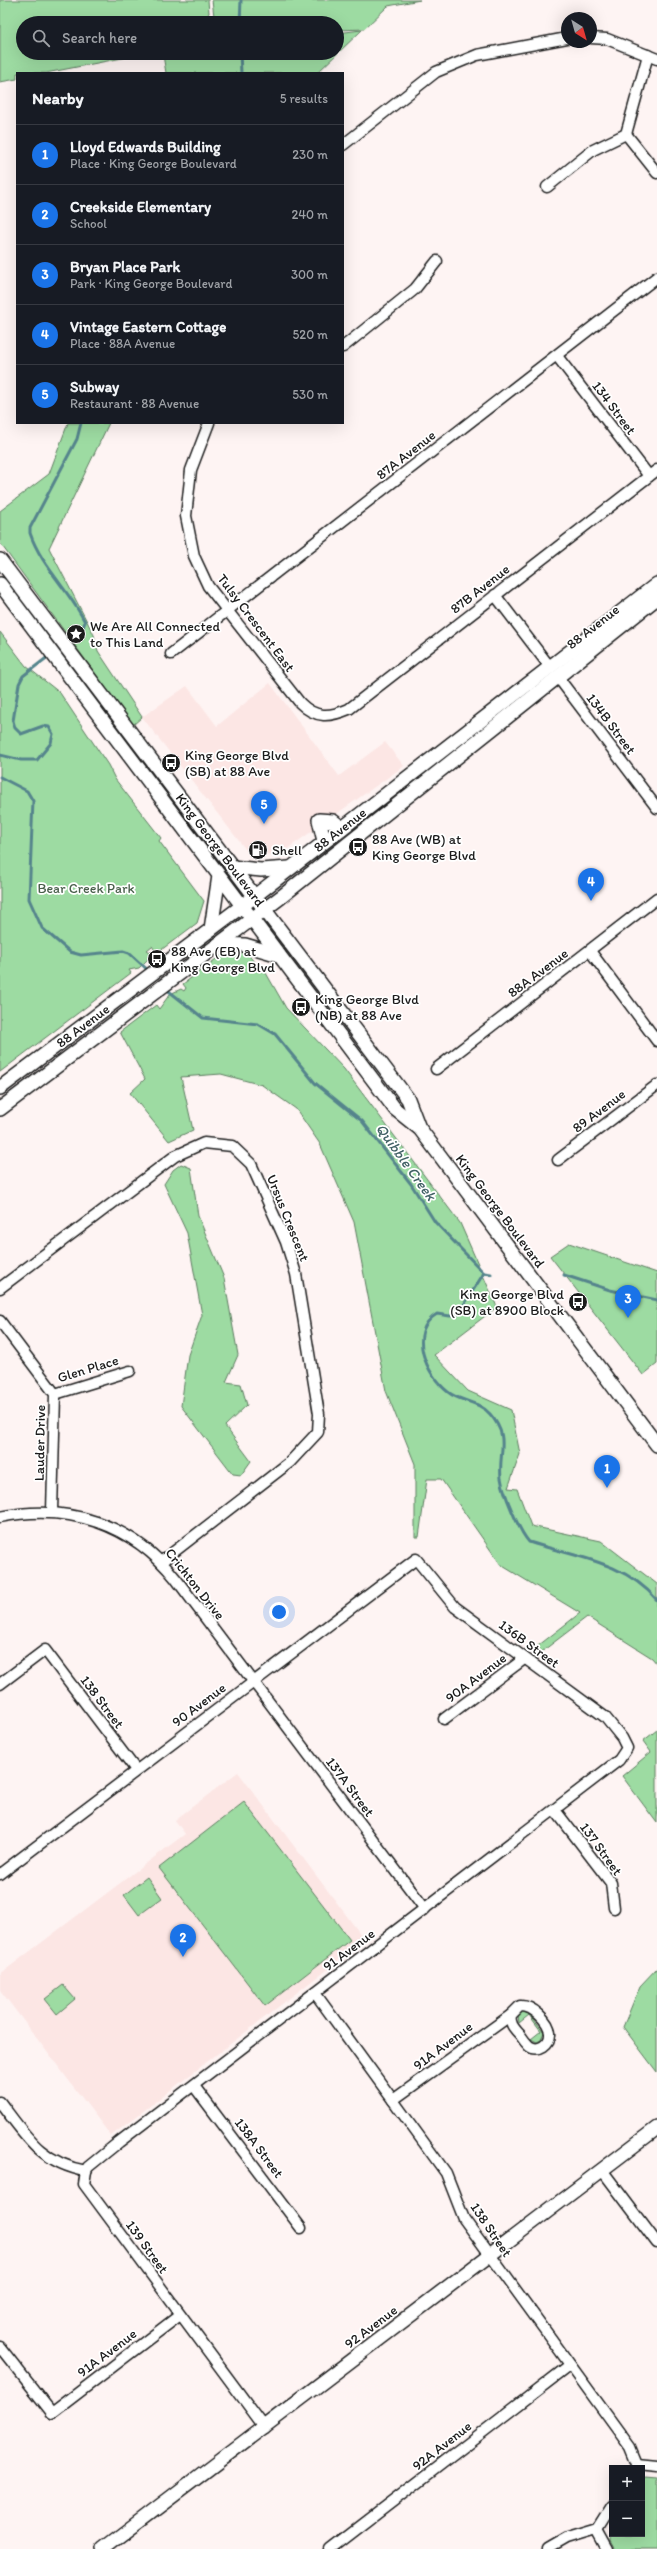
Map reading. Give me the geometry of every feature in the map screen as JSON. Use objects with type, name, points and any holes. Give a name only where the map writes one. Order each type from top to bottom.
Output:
[{"type":"main road","name":"King George Boulevard","points":[[0,560],[408,1100],[420,1129]]},
{"type":"main road","name":"King George Boulevard","points":[[0,584],[396,1109],[420,1129],[657,1445]]},
{"type":"main road","name":"88 Avenue","points":[[0,1109],[252,919],[554,672],[657,584]]},
{"type":"main road","name":"88 Avenue","points":[[0,1088],[242,906],[342,828],[657,598]]},
{"type":"main road","points":[[324,842],[319,820],[333,821],[342,828]]},
{"type":"main road","points":[[232,867],[261,870],[289,868]]},
{"type":"main road","points":[[211,929],[219,876]]},
{"type":"main road","points":[[220,944],[245,945],[279,955]]},
{"type":"main road","name":"92 Avenue","points":[[103,2549],[265,2428],[657,2128]]},
{"type":"street","points":[[547,187],[593,150],[626,134],[653,57],[607,39],[597,38]]},
{"type":"street","points":[[344,144],[436,72],[477,55],[561,39]]},
{"type":"street","points":[[626,134],[657,173]]},
{"type":"street","points":[[344,346],[415,289],[437,261]]},
{"type":"street","name":"87A Avenue","points":[[171,654],[657,277]]},
{"type":"street","name":"134 Street","points":[[557,356],[653,473]]},
{"type":"street","name":"Tulsy Crescent East","points":[[209,424],[191,470],[186,516],[194,556],[208,586],[300,703],[315,715]]},
{"type":"street","name":"87B Avenue","points":[[315,715],[333,716],[349,709],[653,473]]},
{"type":"street","name":"134B Street","points":[[495,595],[657,808]]},
{"type":"street","name":"88A Avenue","points":[[436,1069],[657,898]]},
{"type":"street","points":[[590,951],[657,1041]]},
{"type":"street","name":"89 Avenue","points":[[558,1160],[657,1085]]},
{"type":"street","name":"Ursus Crescent","points":[[0,1288],[174,1156],[204,1144],[225,1145],[232,1146],[251,1164],[286,1242],[296,1274],[318,1414],[318,1432],[290,1462],[162,1561]]},
{"type":"street","name":"Lauder Drive","points":[[0,1321],[55,1394],[52,1512]]},
{"type":"street","name":"Glen Place","points":[[55,1394],[130,1371]]},
{"type":"street","points":[[0,1517],[23,1512],[52,1512]]},
{"type":"street","name":"Crichton Drive","points":[[52,1512],[87,1519],[110,1527],[135,1539],[162,1561],[252,1682]]},
{"type":"street","name":"136B Street","points":[[416,1559],[455,1607],[605,1717],[622,1738],[627,1748]]},
{"type":"street","name":"90 Avenue","points":[[0,1874],[416,1559]]},
{"type":"street","name":"138 Street","points":[[0,1684],[45,1650],[136,1770]]},
{"type":"street","name":"90A Avenue","points":[[444,1719],[524,1658]]},
{"type":"street","name":"137A Street","points":[[252,1682],[425,1909]]},
{"type":"street","name":"91 Avenue","points":[[86,2171],[88,2167],[619,1760],[627,1748]]},
{"type":"street","name":"137 Street","points":[[555,1810],[611,1883],[614,1908]]},
{"type":"street","name":"138 Street","points":[[316,1993],[446,2172],[464,2219],[630,2447],[636,2465]]},
{"type":"street","name":"91A Avenue","points":[[393,2100],[511,2015]]},
{"type":"street","name":"138A Street","points":[[194,2086],[301,2228]]},
{"type":"street","points":[[0,2102],[29,2140],[42,2154],[56,2163],[86,2171]]},
{"type":"street","points":[[602,2170],[657,2243]]},
{"type":"street","name":"139 Street","points":[[86,2171],[84,2184],[265,2428]]},
{"type":"street","name":"91A Avenue","points":[[0,2347],[52,2413],[180,2315]]},
{"type":"street","name":"92A Avenue","points":[[331,2549],[570,2365]]},
{"type":"street","name":"138 Street","points":[[645,2466],[657,2466]]},
{"type":"street","points":[[548,2549],[567,2538],[597,2529],[609,2510]]},
{"type":"street","points":[[597,2529],[608,2549]]},
{"type":"shaded area","points":[[270,683],[339,776],[385,742],[404,766],[280,854],[250,855],[142,717],[187,686],[217,726]]},
{"type":"shaded area","points":[[238,1772],[365,1940],[111,2136],[0,1990],[0,1974],[185,1834],[175,1820]]},
{"type":"green space","points":[[0,0],[208,0],[209,13],[207,16],[16,16],[16,60],[112,60],[51,72],[16,72],[16,79],[0,82]]},
{"type":"green space","points":[[212,0],[420,0],[388,6],[364,29],[344,30],[344,16],[214,16]]},
{"type":"green space","points":[[362,30],[344,47],[344,32]]},
{"type":"green space","points":[[164,60],[331,60],[318,72],[166,72]]},
{"type":"green space","points":[[68,424],[109,424],[49,548],[94,635],[98,651],[142,717],[133,725],[0,543],[0,511],[49,474]]},
{"type":"green space","name":"Bear Creek Park","points":[[0,632],[26,666],[60,693],[108,765],[115,779],[161,838],[159,841],[204,901],[197,923],[157,953],[152,946],[147,950],[153,954],[139,968],[129,970],[131,973],[0,1072]]},
{"type":"green space","points":[[224,953],[247,953],[258,967],[262,966],[286,1008],[344,1069],[460,1223],[497,1307],[434,1355],[468,1391],[511,1410],[520,1454],[508,1488],[517,1489],[531,1526],[601,1541],[657,1584],[657,1664],[652,1658],[587,1617],[540,1653],[534,1649],[580,1613],[501,1565],[441,1479],[427,1479],[419,1537],[415,1537],[415,1464],[386,1391],[354,1222],[320,1144],[296,1109],[262,1085],[221,1074],[181,1077],[193,1130],[169,1141],[130,1093],[145,1079],[120,1032],[156,1005],[159,1009],[170,994],[181,989],[184,991],[186,988],[183,984]]},
{"type":"green space","points":[[181,1164],[191,1168],[198,1216],[224,1278],[238,1355],[226,1382],[241,1384],[247,1405],[225,1426],[251,1461],[241,1475],[233,1474],[181,1406],[188,1355],[202,1315],[187,1233],[164,1184],[173,1170]]},
{"type":"green space","points":[[569,1243],[657,1273],[657,1364],[643,1375],[550,1256]]},
{"type":"green space","points":[[657,1730],[657,1823],[622,1776],[651,1752],[643,1741]]},
{"type":"green space","points":[[244,1802],[350,1940],[265,2006],[159,1868]]},
{"type":"green space","points":[[147,1877],[162,1898],[139,1915],[124,1895]]},
{"type":"green space","points":[[657,1968],[657,2072],[623,2027],[640,1986]]},
{"type":"green space","points":[[63,1985],[75,1999],[57,2014],[45,1999]]},
{"type":"green space","points":[[521,2011],[530,2014],[544,2032],[541,2040],[537,2042],[531,2039],[541,2031],[529,2015],[519,2023],[518,2015]]},
{"type":"green space","points":[[645,2477],[657,2478],[657,2549],[616,2549],[611,2540],[611,2537],[645,2537]]},
{"type":"waterway","points":[[240,16],[241,0]]},
{"type":"waterway","points":[[240,60],[241,72]]},
{"type":"waterway","points":[[67,643],[82,630],[85,622],[72,600],[41,556],[30,533],[30,528],[77,439],[81,424]]},
{"type":"waterway","points":[[0,755],[21,760],[37,760],[51,743],[53,734],[49,727],[43,726],[21,734],[15,728],[13,721],[19,684],[23,676],[49,656]]},
{"type":"waterway","name":"Quibble Creek","points":[[0,777],[27,791],[33,801],[29,899],[42,928],[70,952],[81,955],[123,951],[129,953],[150,972]]},
{"type":"waterway","name":"Quibble Creek","points":[[165,988],[203,1018],[258,1024],[275,1034],[315,1083],[362,1121],[411,1184],[435,1222],[484,1273],[458,1314],[450,1316],[437,1314],[428,1322],[423,1331],[421,1342],[427,1365],[440,1385],[458,1398],[480,1406],[486,1410],[500,1430],[502,1438],[502,1484],[512,1511],[525,1537],[529,1542],[614,1568],[644,1587],[657,1600]]},
{"type":"waterway","points":[[484,1273],[491,1274]]},
{"type":"waterway","points":[[564,1275],[610,1290],[657,1300]]},
{"type":"place","name":"We Are All Connected to This Land","points":[[76,634]]},
{"type":"place","name":"King George Blvd (SB) at 88 Ave","points":[[171,763]]},
{"type":"place","name":"Subway","points":[[264,824]]},
{"type":"place","name":"88 Ave (WB) at King George Blvd","points":[[358,847]]},
{"type":"place","name":"Shell","points":[[258,850]]},
{"type":"place","name":"Vintage Eastern Cottage","points":[[591,901]]},
{"type":"place","name":"88 Ave (EB) at King George Blvd","points":[[157,959]]},
{"type":"place","name":"King George Blvd (NB) at 88 Ave","points":[[301,1007]]},
{"type":"place","name":"King George Blvd (SB) at 8900 Block","points":[[578,1302]]},
{"type":"place","name":"Bryan Place Park","points":[[628,1318]]},
{"type":"place","name":"Lloyd Edwards Building","points":[[607,1488]]},
{"type":"place","name":"Creekside Elementary","points":[[183,1957]]}]
